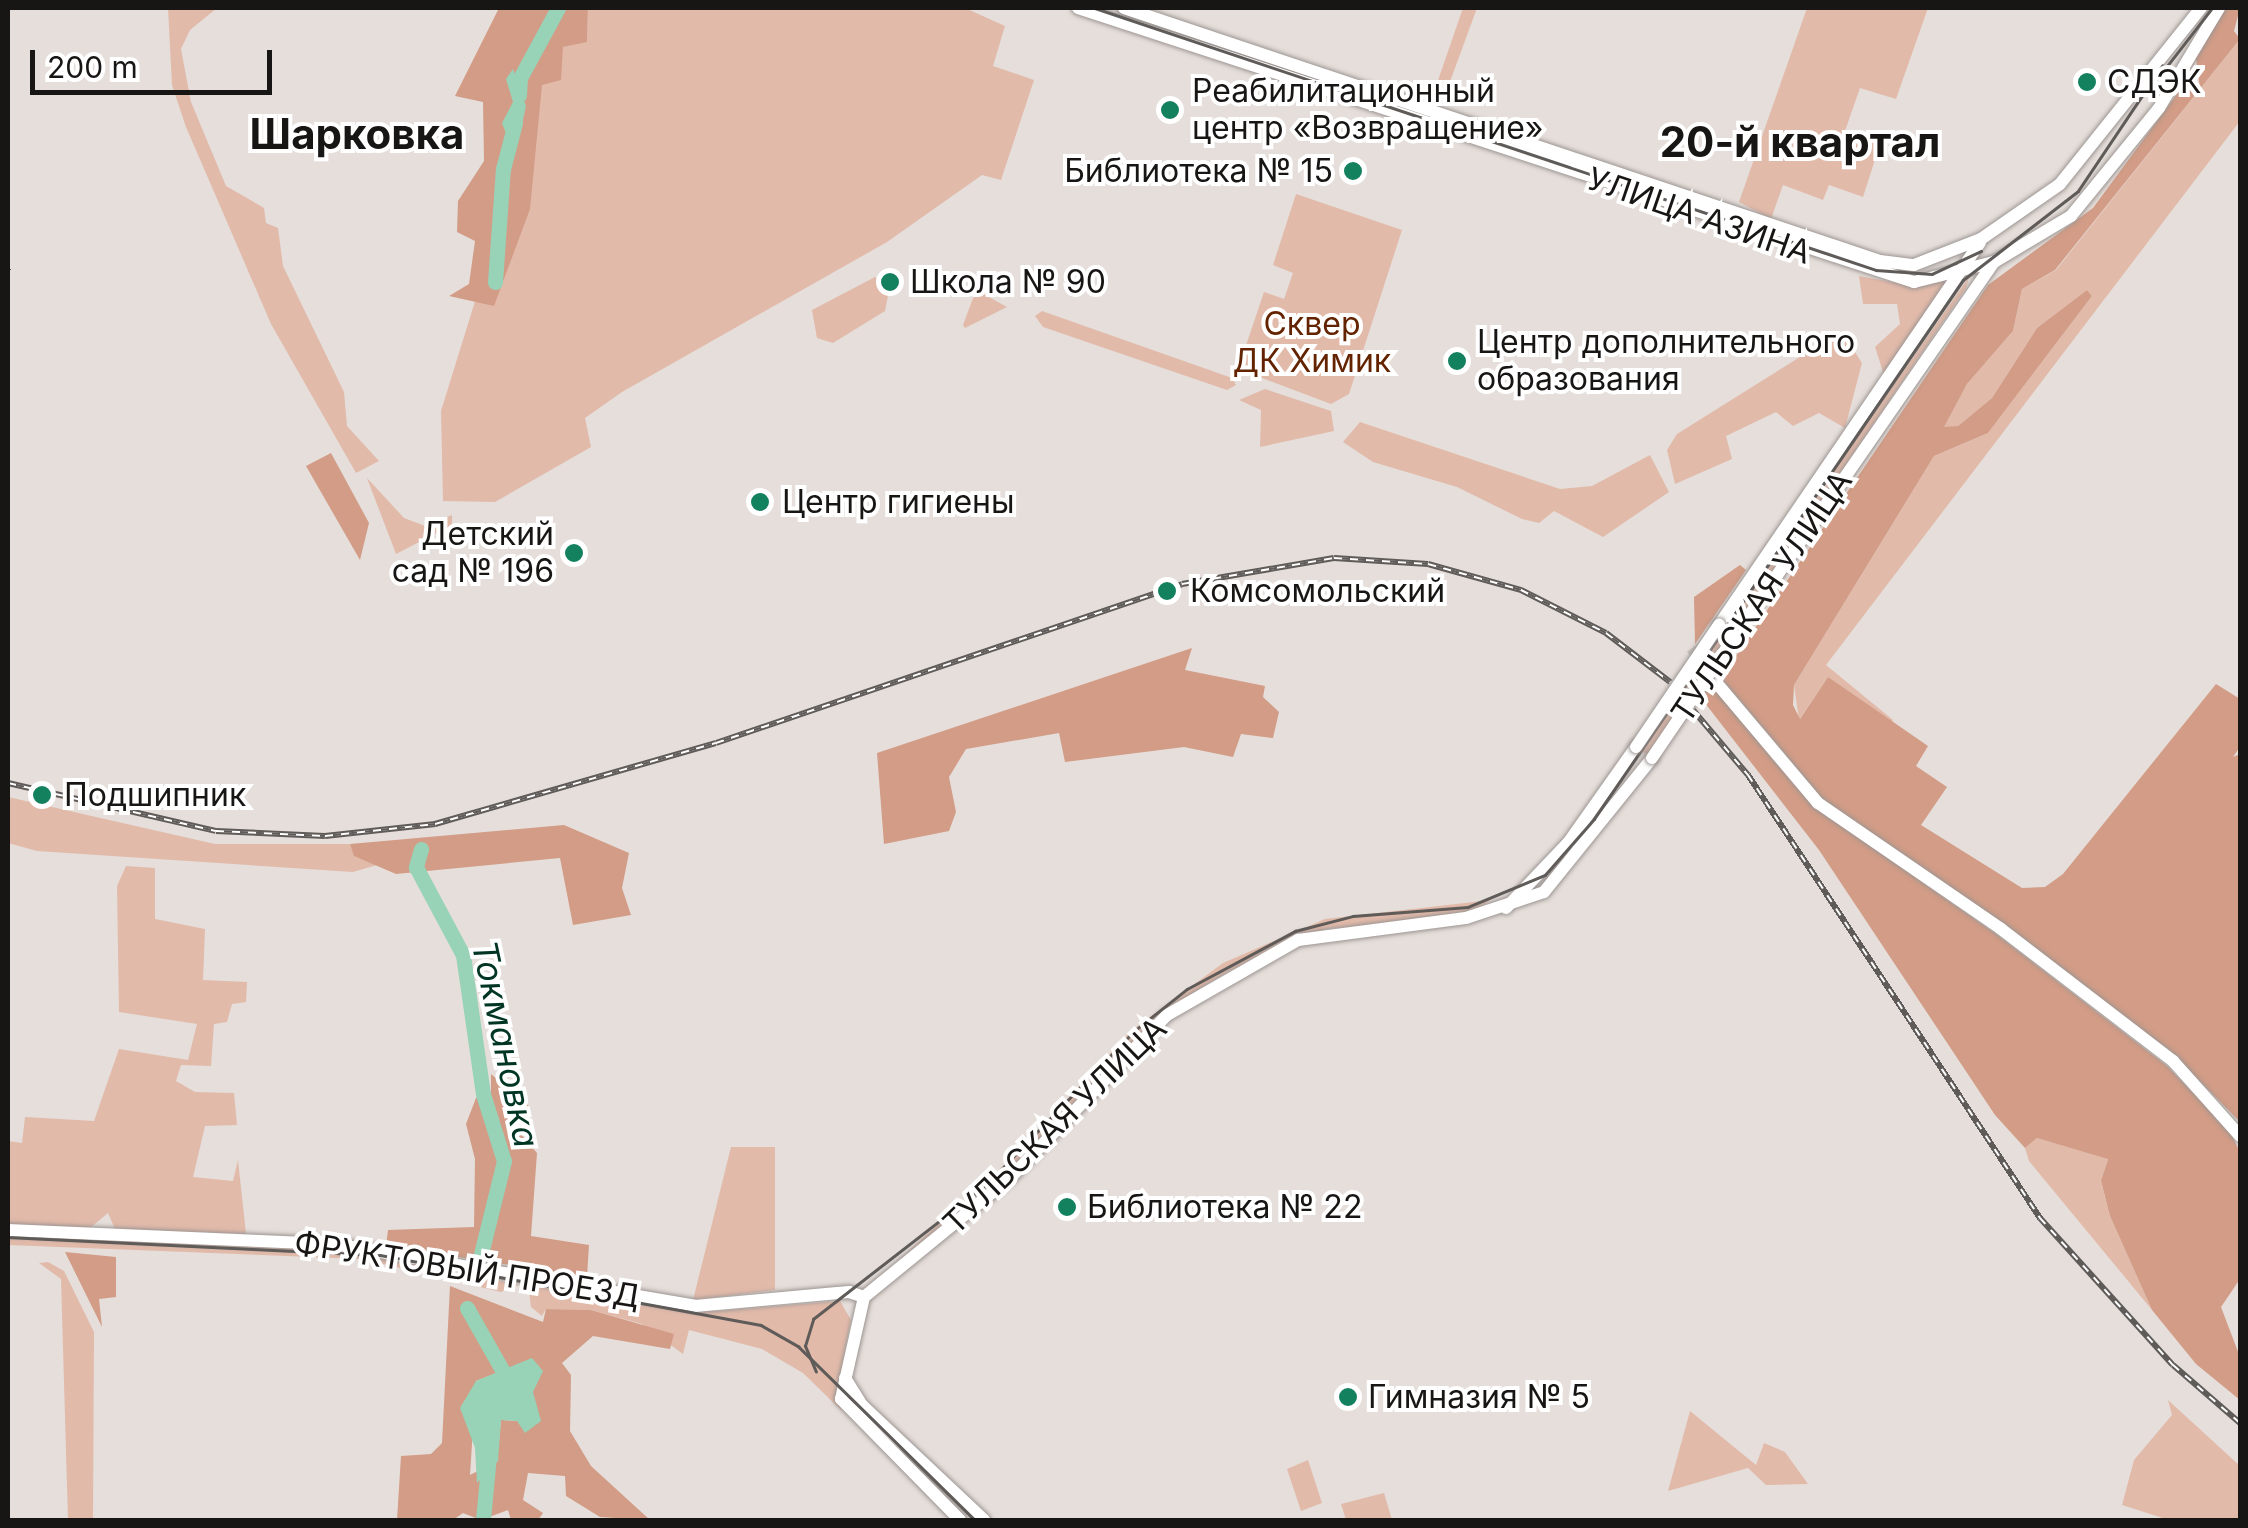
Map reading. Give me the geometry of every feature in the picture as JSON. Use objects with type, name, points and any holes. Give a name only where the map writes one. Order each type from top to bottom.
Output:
[{"type":"street","name":"УЛИЦА АЗИНА","points":[[1078,8],[1875,276],[1914,282],[1994,262],[2088,200],[2219,8]]},
{"type":"street","name":"УЛИЦА АЗИНА","points":[[1124,8],[1880,260],[1932,261],[1981,240],[2060,184],[2201,8]]},
{"type":"street","points":[[2166,52],[2183,64]]},
{"type":"street","name":"ТУЛЬСКАЯ УЛИЦА","points":[[1506,908],[1568,843],[1981,240]]},
{"type":"street","points":[[1981,240],[1994,262]]},
{"type":"street","name":"ТУЛЬСКАЯ УЛИЦА","points":[[864,1298],[1011,1177],[1157,1024],[1230,975],[1327,932],[1506,908],[1562,875],[1652,758],[1994,262]]},
{"type":"street","points":[[1714,680],[1818,803],[2001,929],[2172,1062],[2240,1136]]},
{"type":"street","name":"ФРУКТОВЫЙ ПРОЕЗД","points":[[8,1230],[334,1244],[695,1306],[849,1292],[864,1298]]},
{"type":"street","points":[[864,1298],[845,1378],[845,1408],[960,1520]]},
{"type":"street","points":[[845,1378],[862,1405],[984,1520]]},
{"type":"green space","points":[[168,8],[217,8],[190,30],[181,49],[191,102],[226,186],[264,208],[266,223],[278,228],[283,266],[344,392],[347,426],[379,461],[356,473],[271,324],[186,127],[172,85]]},
{"type":"green space","points":[[588,8],[965,8],[1005,26],[993,66],[1034,80],[1001,180],[982,175],[887,242],[622,392],[585,418],[591,447],[495,502],[443,501],[441,411],[542,85],[563,47],[587,41]]},
{"type":"green space","points":[[1463,8],[1477,8],[1444,98],[1434,92]]},
{"type":"green space","points":[[1807,8],[1928,8],[1896,99],[1860,88],[1845,131],[1880,144],[1863,197],[1829,185],[1823,200],[1783,185],[1771,219],[1739,202]]},
{"type":"green space","points":[[2240,39],[2240,121],[1826,665],[1893,720],[1890,726],[1828,677],[1799,720],[1794,685],[1934,456],[1988,433],[2092,296],[2087,290],[2037,328],[1992,398],[1958,426],[1943,428],[1967,384],[2013,331],[2022,289],[2056,270]]},
{"type":"green space","name":"Сквер ДК Химик","points":[[1296,194],[1402,230],[1349,394],[1331,404],[1238,369],[1264,292],[1284,299],[1293,273],[1273,265]]},
{"type":"green space","points":[[1859,276],[1914,286],[1948,281],[1884,375],[1875,347],[1900,324],[1897,304],[1863,304]]},
{"type":"green space","points":[[875,277],[889,290],[885,311],[833,343],[817,338],[812,310]]},
{"type":"green space","points":[[1969,277],[1966,288],[1648,755],[1639,750]]},
{"type":"green space","points":[[976,290],[1007,307],[965,328],[963,325]]},
{"type":"green space","points":[[1042,311],[1232,378],[1236,385],[1227,390],[1043,327],[1035,316]]},
{"type":"green space","points":[[1846,338],[1862,363],[1845,428],[1819,413],[1793,426],[1776,412],[1726,436],[1732,459],[1675,484],[1667,450],[1677,434],[1819,345]]},
{"type":"green space","points":[[1265,389],[1331,411],[1334,431],[1260,447],[1261,410],[1239,400]]},
{"type":"green space","points":[[1360,422],[1560,489],[1592,486],[1650,455],[1669,492],[1603,537],[1554,511],[1539,523],[1522,519],[1457,487],[1373,462],[1343,442]]},
{"type":"green space","points":[[367,478],[404,518],[425,526],[452,515],[452,525],[396,554]]},
{"type":"green space","points":[[8,797],[215,844],[350,844],[355,856],[384,863],[353,872],[37,851],[8,843]]},
{"type":"green space","points":[[126,866],[155,868],[155,919],[205,929],[203,980],[247,982],[246,1002],[232,1004],[227,1022],[214,1024],[211,1066],[181,1065],[176,1081],[195,1092],[234,1093],[237,1125],[205,1126],[193,1177],[233,1181],[238,1160],[246,1234],[115,1229],[108,1213],[90,1228],[8,1225],[8,1141],[22,1143],[25,1117],[94,1121],[119,1049],[188,1060],[197,1024],[119,1012],[117,886]]},
{"type":"green space","points":[[1491,900],[1467,915],[1326,929],[1227,972],[1190,995],[1017,1164],[896,1262],[1012,1158],[1131,1031],[1223,963],[1325,919]]},
{"type":"green space","points":[[2037,1138],[2108,1158],[2101,1182],[2110,1216],[2152,1310],[2029,1161],[2025,1148]]},
{"type":"green space","points":[[731,1147],[775,1147],[775,1290],[693,1300]]},
{"type":"green space","points":[[8,1234],[361,1250],[519,1285],[501,1292],[362,1259],[8,1245]]},
{"type":"green space","points":[[48,1262],[64,1271],[94,1332],[93,1520],[68,1520],[61,1279],[39,1263]]},
{"type":"green space","points":[[528,1283],[717,1311],[840,1301],[851,1320],[836,1396],[842,1411],[803,1373],[762,1349],[689,1330],[683,1354],[642,1324],[591,1310],[546,1309],[542,1316],[531,1307]]},
{"type":"green space","points":[[2168,1400],[2240,1466],[2240,1520],[2169,1520],[2122,1505],[2134,1460],[2172,1415]]},
{"type":"green space","points":[[1690,1411],[1756,1465],[1764,1443],[1785,1452],[1808,1484],[1766,1485],[1748,1468],[1668,1491]]},
{"type":"green space","points":[[1308,1460],[1322,1503],[1301,1511],[1287,1469]]},
{"type":"green space","points":[[1384,1493],[1392,1520],[1346,1520],[1341,1504]]},
{"type":"shaded area","points":[[499,8],[588,8],[587,42],[563,47],[561,80],[542,85],[530,209],[494,306],[449,296],[469,284],[475,241],[457,232],[458,201],[484,161],[483,102],[455,96]]},
{"type":"shaded area","points":[[2225,8],[2240,8],[2234,31],[2240,39],[2055,270],[2022,289],[2013,331],[1967,384],[1944,427],[1958,426],[1992,398],[2037,328],[2087,290],[2092,296],[1988,433],[1934,456],[1794,685],[1793,705],[1800,719],[1828,677],[1928,746],[1916,766],[1947,787],[1921,825],[2022,888],[2045,887],[2063,874],[2216,684],[2240,699],[2240,747],[2233,757],[2240,754],[2240,1122],[2176,1057],[1822,798],[1721,678],[1988,285],[2093,208],[2185,83],[2200,88],[2195,52]]},
{"type":"shaded area","points":[[513,69],[526,106],[519,138],[509,141],[502,123],[513,102],[506,79]]},
{"type":"shaded area","points":[[331,453],[369,523],[360,560],[306,466]]},
{"type":"shaded area","points":[[1740,565],[1746,570],[1695,644],[1694,597]]},
{"type":"shaded area","points":[[1192,648],[1185,670],[1265,686],[1263,697],[1279,712],[1273,738],[1241,734],[1233,757],[1184,747],[1065,762],[1059,733],[966,749],[949,777],[956,812],[949,831],[884,844],[877,753]]},
{"type":"shaded area","points":[[1711,684],[1813,806],[1996,934],[2167,1066],[2229,1130],[2240,1152],[2240,1279],[2221,1307],[2240,1357],[2240,1400],[2196,1364],[2152,1310],[2110,1216],[2101,1181],[2108,1159],[2037,1138],[2025,1148],[1995,1115],[1819,850],[1701,698]]},
{"type":"shaded area","points":[[564,825],[629,853],[622,888],[631,915],[573,925],[560,858],[396,874],[354,856],[350,844]]},
{"type":"shaded area","points":[[491,1074],[529,1106],[530,1120],[514,1126],[537,1153],[531,1236],[589,1245],[587,1277],[386,1246],[388,1230],[474,1227],[475,1159],[466,1124],[476,1098],[491,1092]]},
{"type":"shaded area","points":[[65,1252],[116,1257],[116,1297],[99,1299],[102,1327]]},
{"type":"shaded area","points":[[450,1286],[543,1322],[546,1309],[591,1310],[674,1334],[670,1349],[593,1336],[562,1363],[571,1375],[570,1431],[591,1466],[650,1520],[600,1517],[566,1496],[565,1476],[528,1473],[523,1500],[543,1513],[538,1520],[511,1520],[508,1510],[481,1520],[463,1513],[453,1520],[397,1520],[401,1456],[431,1454],[442,1443]],"holes":[[[532,1359],[533,1393],[517,1421],[501,1420],[497,1461],[470,1475],[476,1381]]]},
{"type":"shaded area","points":[[532,1358],[543,1371],[533,1392],[541,1421],[525,1433],[517,1421],[501,1420],[498,1461],[477,1483],[475,1448],[460,1408],[476,1381]]},
{"type":"waterway","name":"Токмановка","points":[[519,95],[520,78],[558,8]]},
{"type":"waterway","points":[[495,282],[503,169],[515,123]]},
{"type":"waterway","name":"Токмановка","points":[[421,849],[416,867],[463,955],[483,1094],[504,1161],[480,1258]]},
{"type":"waterway","name":"Токмановка","points":[[467,1308],[504,1373],[498,1389]]},
{"type":"waterway","name":"Токмановка","points":[[483,1520],[489,1455]]},
{"type":"tunnel","points":[[1692,648],[1714,680]]},
{"type":"tram line","points":[[1095,8],[1876,270],[1932,274],[1981,251]]},
{"type":"tram line","points":[[2157,79],[2212,8]]},
{"type":"tram line","points":[[816,1372],[805,1346],[813,1319],[986,1185],[1133,1032],[1187,989],[1295,931],[1353,916],[1468,907],[1545,875],[1594,819],[1963,280],[2078,191],[2162,66]]},
{"type":"tram line","points":[[8,1237],[380,1255],[761,1325],[798,1346],[975,1520]]},
{"type":"railway","points":[[8,783],[216,831],[325,836],[435,824],[716,743],[1182,584],[1334,558],[1428,564],[1521,590],[1606,633],[1670,682]]},
{"type":"railway","points":[[1693,710],[1748,775],[2040,1218],[2173,1365],[2240,1423]]},
{"type":"place","name":"СДЭК","points":[[2087,82]]},
{"type":"place","name":"Реабилитационный центр «Возвращение»","points":[[1170,110]]},
{"type":"place","name":"Библиотека № 15","points":[[1353,171]]},
{"type":"place","name":"Школа № 90","points":[[890,282]]},
{"type":"place","name":"Центр дополнительного образования","points":[[1457,361]]},
{"type":"place","name":"Центр гигиены","points":[[760,502]]},
{"type":"place","name":"Детский сад № 196","points":[[574,553]]},
{"type":"place","name":"Комсомольский","points":[[1167,591]]},
{"type":"place","name":"Подшипник","points":[[42,795]]},
{"type":"place","name":"Библиотека № 22","points":[[1067,1207]]},
{"type":"place","name":"Гимназия № 5","points":[[1348,1397]]},
{"type":"district","name":"Шарковка","points":[[357,134]]},
{"type":"district","name":"20-й квартал","points":[[1800,142]]}]
